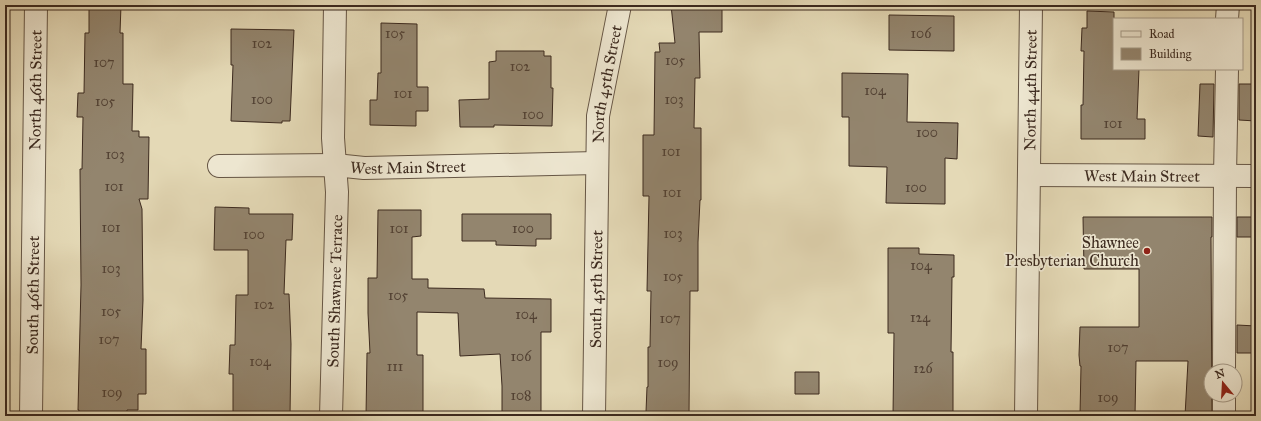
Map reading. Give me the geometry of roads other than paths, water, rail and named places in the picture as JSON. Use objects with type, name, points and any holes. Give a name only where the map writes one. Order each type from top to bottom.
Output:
[{"type":"street","name":"North 46th Street","points":[[34,174],[36,5]]},
{"type":"street","name":"South Shawnee Terrace","points":[[332,416],[337,192],[333,138],[335,5]]},
{"type":"street","name":"North 45th Street","points":[[597,163],[598,116],[620,5]]},
{"type":"street","name":"North 44th Street","points":[[1026,416],[1031,5]]},
{"type":"street","points":[[1228,5],[1228,18]]},
{"type":"street","points":[[1224,363],[1227,70]]},
{"type":"street","name":"West Main Street","points":[[219,166],[335,165],[364,168],[597,163]]},
{"type":"street","name":"South 45th Street","points":[[594,416],[597,163]]},
{"type":"street","name":"South 46th Street","points":[[31,416],[34,174]]},
{"type":"street","name":"West Main Street","points":[[1029,174],[1256,176]]},
{"type":"street","points":[[1224,403],[1224,416]]},
{"type":"place","name":"Shawnee Presbyterian Church","points":[[1147,251]]}]
